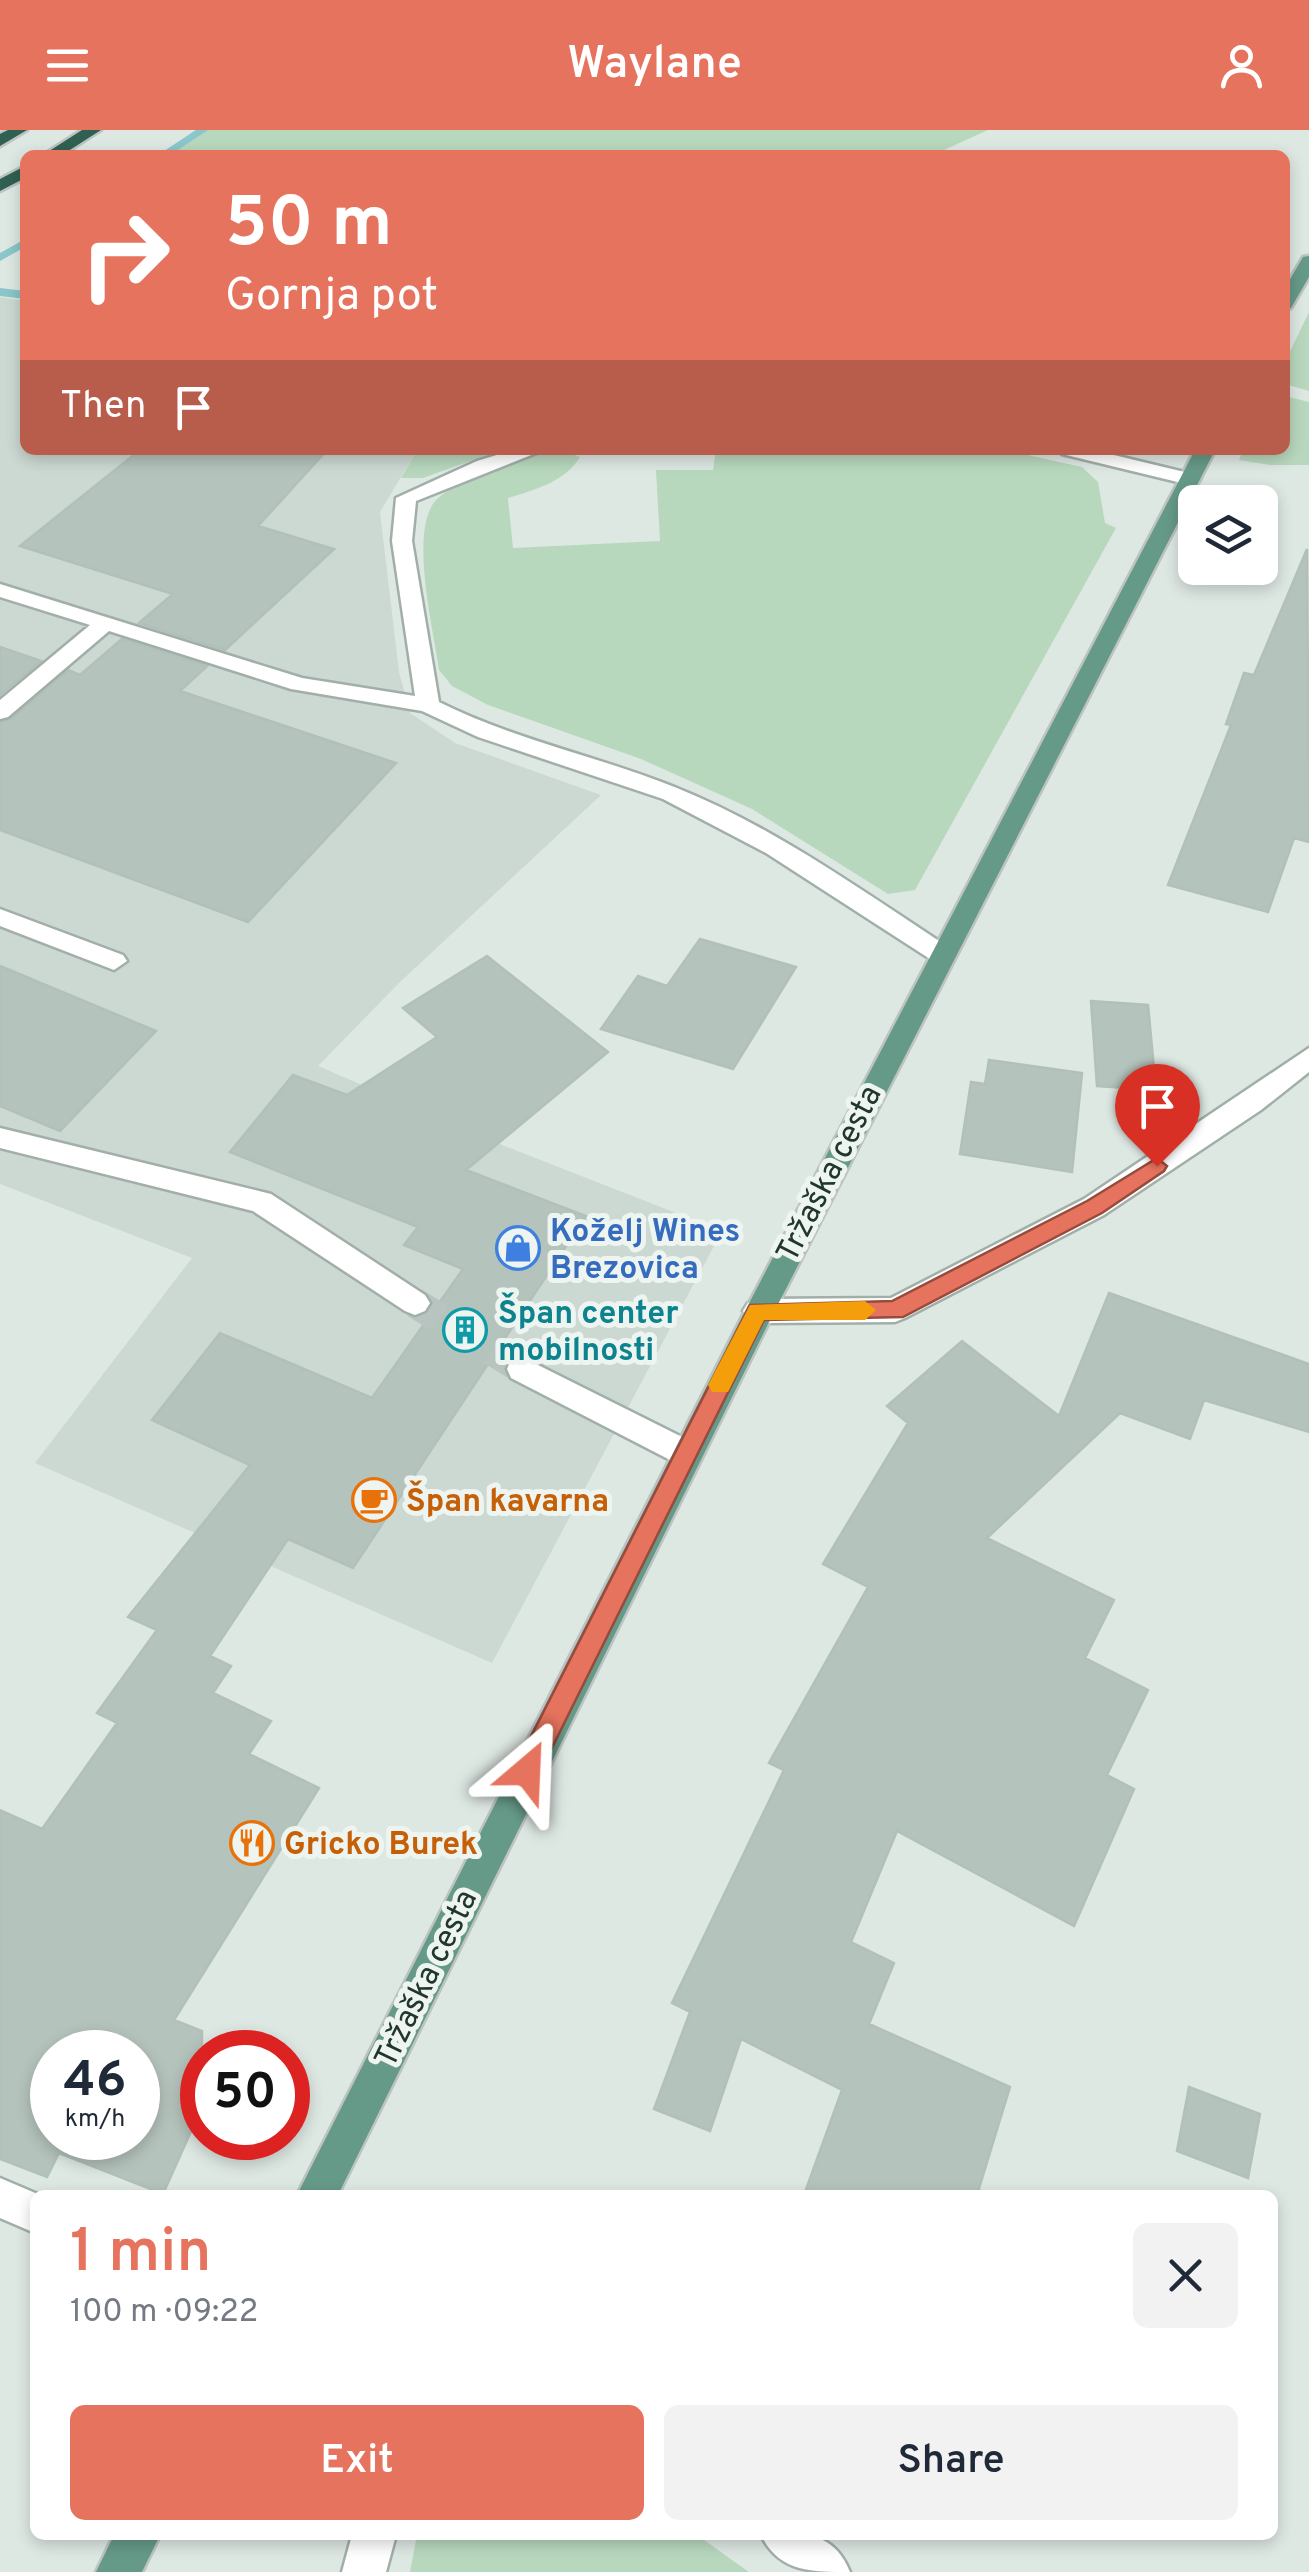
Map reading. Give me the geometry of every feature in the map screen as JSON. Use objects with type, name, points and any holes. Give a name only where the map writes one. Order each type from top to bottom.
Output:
[{"type":"highway","points":[[0,141],[19,130]]},
{"type":"highway","points":[[59,150],[93,130]]},
{"type":"main road","points":[[1290,295],[1309,262]]},
{"type":"main road","name":"Tržaška cesta","points":[[319,2190],[939,953],[1202,455]]},
{"type":"main road","points":[[118,2572],[135,2540]]},
{"type":"street","points":[[428,704],[402,542],[406,498],[517,455]]},
{"type":"street","points":[[1090,455],[1190,479]]},
{"type":"street","points":[[0,590],[299,684],[428,704],[462,724],[605,768],[734,823],[939,953]]},
{"type":"street","points":[[0,712],[103,625]]},
{"type":"street","points":[[0,916],[114,961]]},
{"type":"street","points":[[758,1311],[895,1310],[1094,1207],[1250,1104],[1309,1058]]},
{"type":"street","points":[[0,1138],[261,1202],[415,1303]]},
{"type":"street","points":[[522,1369],[685,1454]]},
{"type":"street","points":[[0,2198],[30,2211]]},
{"type":"street","points":[[364,2572],[373,2540]]},
{"type":"street","points":[[788,2540],[828,2572]]},
{"type":"shaded area","points":[[0,297],[20,300],[20,455],[414,455],[380,512],[399,672],[410,713],[455,743],[601,795],[400,982],[318,1066],[502,1145],[722,1231],[492,1663],[35,1463],[192,1258],[0,1184]]},
{"type":"green space","points":[[204,130],[988,130],[944,150],[171,150]]},
{"type":"green space","points":[[1309,312],[1309,391],[1290,385],[1290,352]]},
{"type":"green space","points":[[1290,397],[1309,402],[1309,465],[1239,460],[1241,455],[1290,455]]},
{"type":"green space","points":[[414,455],[487,455],[423,478],[401,478]]},
{"type":"green space","points":[[537,455],[574,455],[580,457],[574,466],[557,479],[508,498],[513,548],[660,541],[656,470],[713,470],[715,455],[1028,455],[1082,467],[1098,482],[1105,523],[1116,528],[915,890],[888,894],[752,809],[641,759],[488,705],[452,686],[439,670],[423,554],[429,512],[438,498],[471,478],[516,461]]},
{"type":"green space","points":[[416,2540],[704,2540],[749,2572],[410,2572]]},
{"type":"building","points":[[134,455],[322,455],[258,526],[334,549],[225,650],[139,623],[173,594],[20,546]]},
{"type":"building","points":[[1307,549],[1309,842],[1294,838],[1268,912],[1168,885],[1231,725],[1226,724],[1244,673],[1254,675]]},
{"type":"building","points":[[122,639],[207,666],[180,691],[396,763],[248,922],[0,830],[0,722],[10,720],[68,670],[80,675]]},
{"type":"building","points":[[0,647],[41,661],[0,695]]},
{"type":"building","points":[[700,939],[796,967],[733,1069],[601,1029],[638,976],[667,986]]},
{"type":"building","points":[[487,956],[608,1052],[466,1170],[586,1216],[353,1568],[288,1539],[210,1656],[231,1666],[213,1693],[271,1721],[249,1754],[319,1788],[174,2020],[199,2030],[180,2030],[180,2156],[165,2190],[153,2190],[77,2160],[160,2160],[160,2030],[30,2030],[30,2160],[56,2160],[47,2177],[0,2159],[0,1810],[42,1829],[117,1723],[97,1713],[157,1630],[128,1617],[250,1465],[152,1420],[220,1333],[372,1398],[463,1269],[404,1245],[418,1227],[230,1152],[293,1075],[347,1095],[437,1037],[403,1008]]},
{"type":"building","points":[[0,966],[156,1031],[60,1131],[0,1106]]},
{"type":"building","points":[[1091,1001],[1148,1005],[1156,1090],[1097,1086]]},
{"type":"building","points":[[989,1060],[1082,1073],[1072,1172],[960,1154],[971,1082],[985,1084]]},
{"type":"building","points":[[1109,1293],[1309,1364],[1309,1432],[1204,1400],[1190,1439],[1120,1413],[987,1538],[1114,1600],[1085,1658],[1148,1690],[1107,1775],[1134,1789],[1074,1926],[897,1831],[851,1942],[894,1963],[869,2024],[1010,2087],[979,2190],[806,2190],[842,2090],[741,2039],[710,2131],[654,2109],[690,2012],[672,2003],[784,1770],[769,1763],[868,1587],[823,1564],[908,1423],[887,1406],[962,1341],[1059,1416]]},
{"type":"building","points":[[1189,2087],[1260,2114],[1248,2178],[1177,2151]]},
{"type":"waterway","points":[[171,150],[203,130]]},
{"type":"waterway","points":[[0,258],[20,245]]},
{"type":"waterway","points":[[0,292],[20,294]]},
{"type":"tunnel","points":[[415,1303],[522,1369]]},
{"type":"slow traffic","points":[[720,1385],[758,1311],[865,1310]]},
{"type":"place","name":"Koželj Wines Brezovica","points":[[518,1248]]},
{"type":"place","name":"Špan center mobilnosti","points":[[465,1330]]},
{"type":"place","name":"Špan kavarna","points":[[374,1500]]},
{"type":"place","name":"Gricko Burek","points":[[252,1843]]},
{"type":"route","points":[[527,1771],[758,1311],[895,1310],[1094,1207],[1157,1166]]}]
